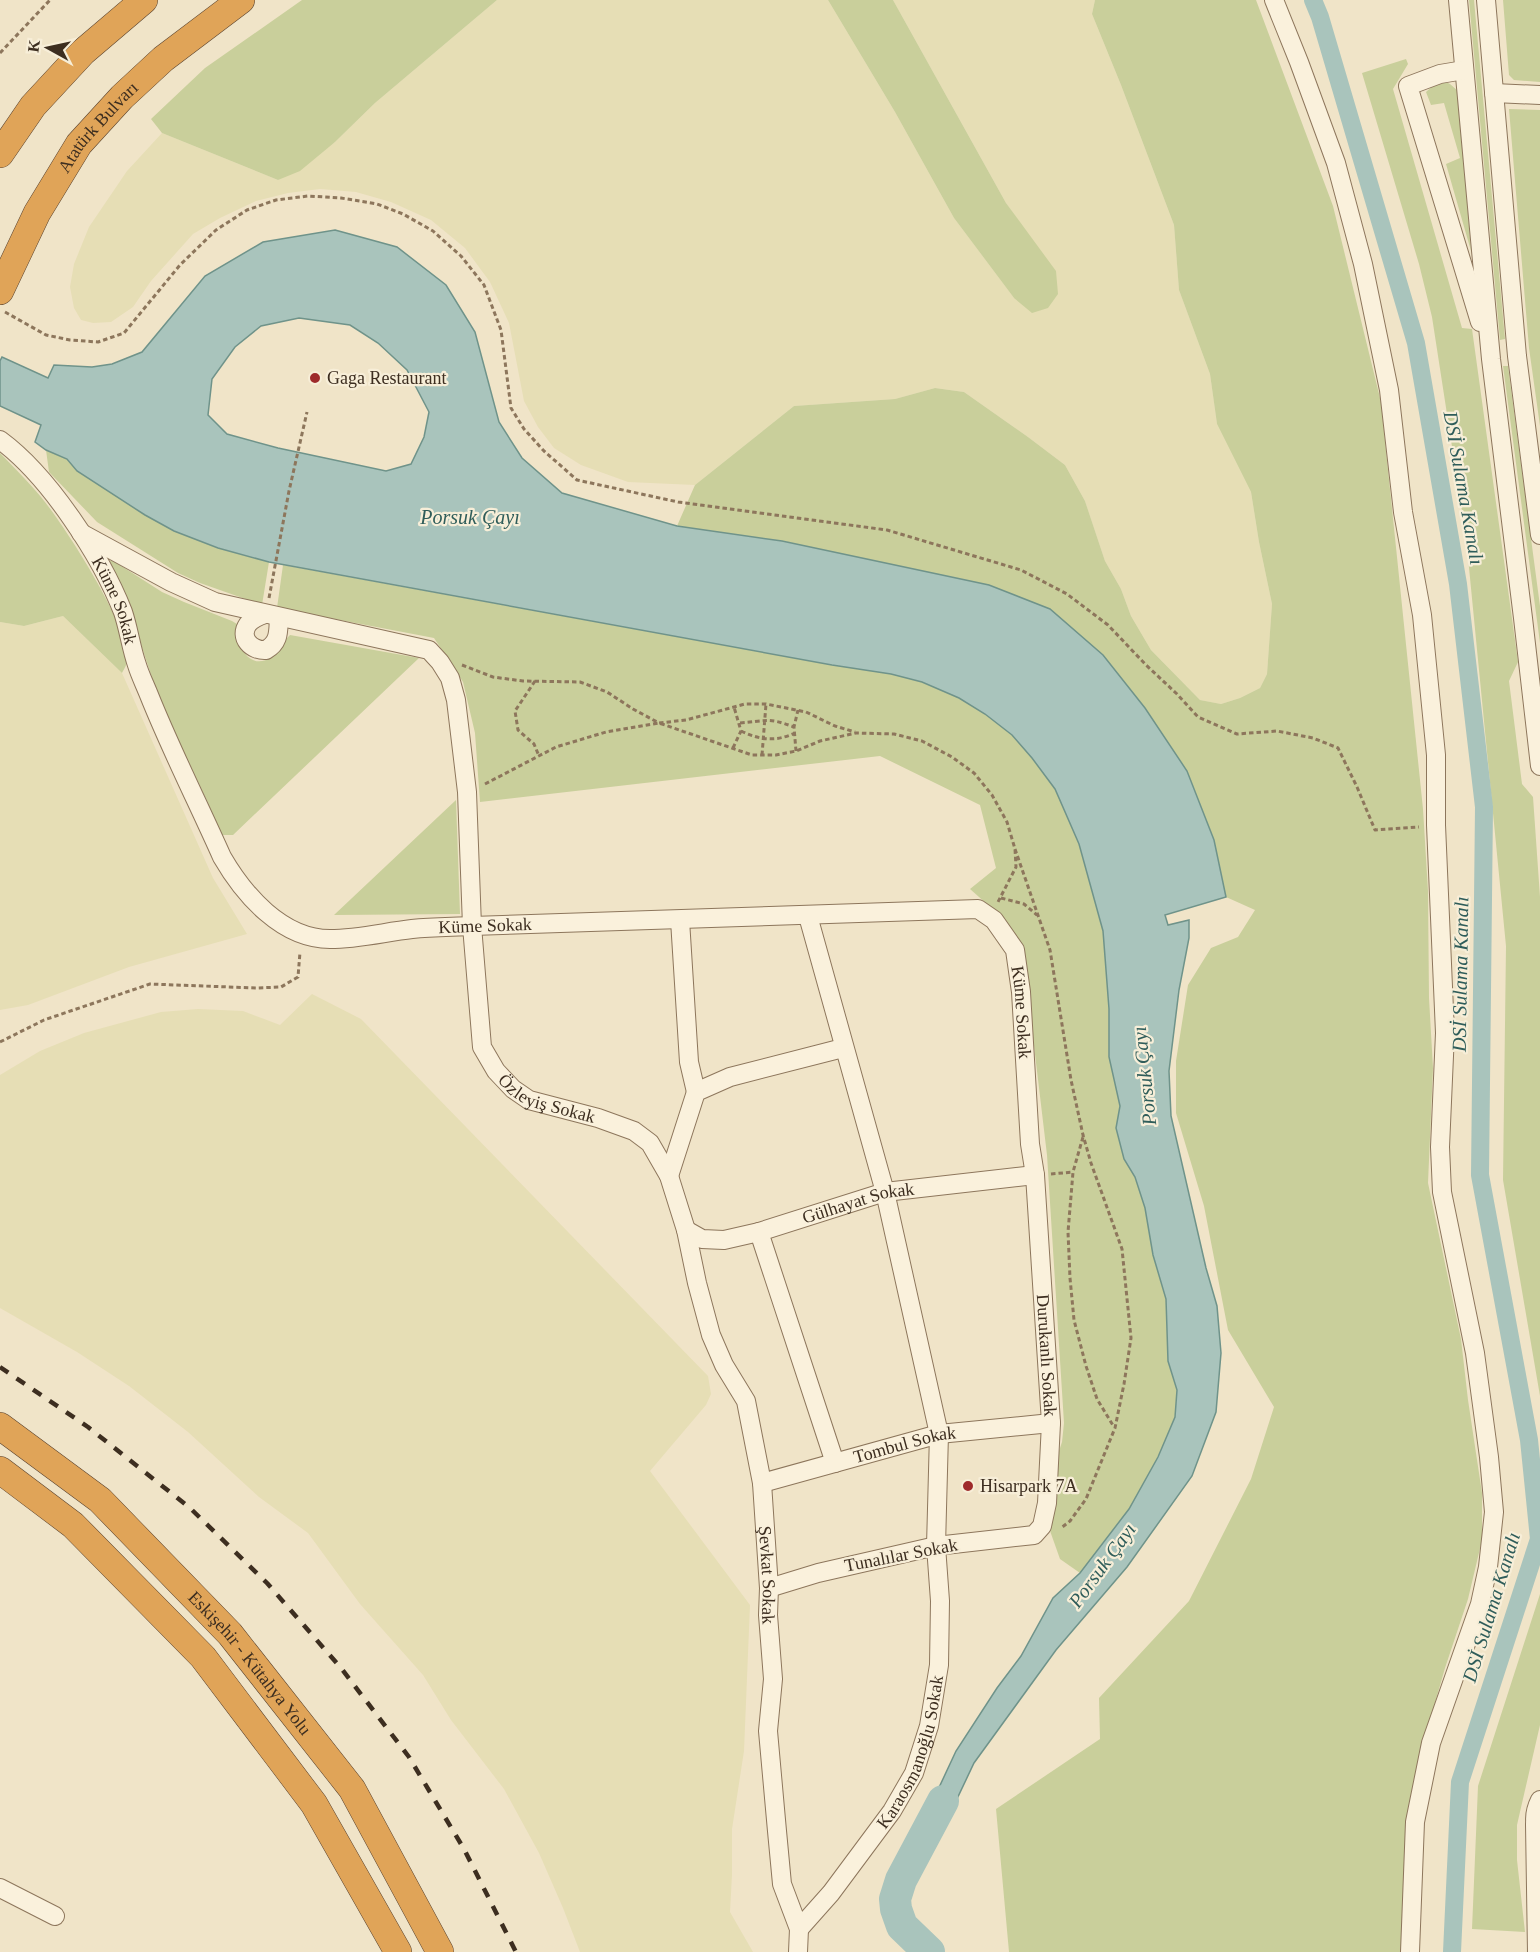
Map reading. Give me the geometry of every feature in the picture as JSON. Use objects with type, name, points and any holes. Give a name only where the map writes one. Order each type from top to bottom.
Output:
[{"type":"highway","points":[[0,154],[33,106],[83,52],[144,0]]},
{"type":"highway","name":"Atatürk Bulvarı","points":[[0,291],[37,213],[79,144],[122,97],[163,59],[241,0]]},
{"type":"highway","name":"Eskişehir - Kütahya Yolu","points":[[0,1426],[100,1500],[230,1634],[352,1789],[440,1952]]},
{"type":"highway","name":"Eskişehir - Kütahya Yolu","points":[[0,1470],[73,1525],[203,1657],[314,1804],[398,1952]]},
{"type":"street","points":[[1274,0],[1336,163],[1363,264],[1389,390],[1403,512],[1422,615],[1436,755],[1436,825],[1445,1033],[1440,1147],[1442,1192],[1475,1353],[1494,1512],[1488,1567],[1480,1604],[1431,1743],[1415,1822],[1410,1952]]},
{"type":"street","points":[[1458,0],[1491,359],[1540,766]]},
{"type":"street","points":[[1486,0],[1517,356],[1540,535]]},
{"type":"street","points":[[1464,70],[1440,74],[1408,86],[1491,359]]},
{"type":"street","points":[[1494,93],[1540,95]]},
{"type":"street","points":[[1491,359],[1517,356]]},
{"type":"street","name":"Küme Sokak","points":[[0,440],[18,453],[44,482],[100,563],[122,612],[136,664],[149,697],[222,857],[231,873],[262,910],[306,935],[327,939],[353,938],[412,929],[472,926],[978,909],[994,920],[1015,950],[1022,1003],[1030,1144],[1035,1175]]},
{"type":"street","points":[[79,532],[171,582],[215,602],[429,650],[440,662]]},
{"type":"street","name":"Özleyiş Sokak","points":[[440,662],[450,678],[456,700],[467,792],[472,926],[482,1047],[496,1071],[513,1089],[529,1100],[598,1118],[634,1131],[650,1143],[669,1176],[686,1230]]},
{"type":"street","name":"Karaosmanoğlu Sokak","points":[[799,1929],[831,1893],[892,1811],[914,1773],[929,1726],[939,1665],[940,1601],[936,1546],[939,1434],[885,1192],[808,916]]},
{"type":"street","points":[[669,1176],[696,1092],[689,1062],[680,920]]},
{"type":"street","points":[[696,1092],[730,1077],[843,1048]]},
{"type":"street","name":"Gülhayat Sokak","points":[[686,1230],[702,1239],[724,1240],[759,1232],[885,1192],[1035,1175]]},
{"type":"street","name":"Durukanlı Sokak","points":[[1035,1175],[1051,1422],[1047,1503],[1042,1526],[1035,1535]]},
{"type":"street","name":"Şevkat Sokak","points":[[686,1230],[711,1335],[724,1365],[746,1401],[762,1483],[773,1679],[768,1731],[782,1884],[799,1929]]},
{"type":"street","points":[[759,1232],[835,1463]]},
{"type":"street","name":"Tombul Sokak","points":[[762,1483],[939,1434],[1051,1422]]},
{"type":"street","name":"Tunalılar Sokak","points":[[769,1588],[818,1573],[936,1546],[1035,1535]]},
{"type":"street","points":[[1537,1952],[1538,1830],[1536,1808],[1540,1799]]},
{"type":"street","points":[[0,1888],[55,1916]]},
{"type":"street","points":[[798,1952],[799,1929]]},
{"type":"path","points":[[0,53],[50,0]]},
{"type":"path","points":[[0,310],[46,335],[98,342],[124,333],[180,265],[216,230],[247,210],[276,200],[308,196],[341,198],[377,204],[403,214],[433,231],[461,256],[484,285],[501,330],[511,408],[524,429],[544,451],[577,480],[678,502],[887,530],[1021,570],[1067,594],[1108,625],[1198,717],[1237,734],[1277,731],[1313,738],[1338,748],[1375,830],[1436,825]]},
{"type":"path","points":[[272,615],[272,574],[307,412]]},
{"type":"path","points":[[440,662],[465,665],[493,677],[580,682],[607,692],[633,710],[659,723],[752,755],[796,751],[820,741],[856,733],[894,734],[922,741],[952,757],[974,773],[992,795],[1007,822],[1050,950],[1071,1080],[1083,1135],[1122,1249],[1128,1301],[1131,1338],[1115,1428],[1086,1499],[1070,1521],[1061,1528]]},
{"type":"path","points":[[535,681],[516,711],[518,730],[534,744],[539,756]]},
{"type":"path","points":[[467,792],[556,747],[606,732],[686,720],[745,704],[766,704],[807,712],[835,726],[856,733]]},
{"type":"path","points":[[762,755],[766,704]]},
{"type":"path","points":[[733,748],[741,731],[734,707]]},
{"type":"path","points":[[796,751],[794,727],[798,710]]},
{"type":"path","points":[[740,723],[765,719],[794,727]]},
{"type":"path","points":[[741,731],[765,739],[787,737],[795,733]]},
{"type":"path","points":[[978,909],[996,906],[1001,898],[1016,867],[1015,849]]},
{"type":"path","points":[[1001,898],[1024,904],[1039,916]]},
{"type":"path","points":[[0,1042],[44,1020],[150,984],[281,987],[298,977],[300,943],[306,935]]},
{"type":"path","points":[[1083,1135],[1073,1172],[1068,1232],[1074,1320],[1097,1399],[1115,1428]]},
{"type":"shaded area","points":[[497,0],[828,0],[895,112],[954,218],[1014,298],[1030,238],[1006,203],[893,0],[1095,0],[1092,14],[1174,225],[1179,290],[1210,374],[1217,424],[1251,492],[1272,604],[1267,674],[1260,688],[1221,704],[1200,700],[1151,650],[1131,616],[1121,589],[1105,561],[1085,501],[1065,465],[964,392],[935,388],[895,399],[794,406],[695,485],[628,482],[581,465],[554,448],[538,427],[524,401],[509,323],[490,282],[465,248],[431,220],[391,202],[356,192],[320,189],[288,193],[256,201],[193,234],[151,281],[133,307],[111,322],[93,323],[81,320],[74,308],[70,287],[74,264],[89,227],[127,171],[162,133],[278,180],[335,142],[375,103]]},
{"type":"shaded area","points":[[63,616],[122,673],[213,878],[247,934],[129,967],[28,1005],[0,1010],[0,622],[24,626]]},
{"type":"shaded area","points":[[312,994],[361,1019],[708,1376],[711,1394],[706,1405],[650,1471],[750,1605],[744,1751],[732,1829],[730,1912],[753,1952],[580,1952],[539,1853],[504,1789],[451,1720],[423,1675],[360,1604],[308,1533],[259,1497],[188,1432],[129,1386],[77,1352],[0,1308],[0,1075],[40,1051],[84,1033],[161,1012],[198,1009],[243,1011],[280,1025]]},
{"type":"green space","points":[[302,0],[497,0],[375,103],[335,142],[300,171],[278,180],[162,133],[151,119],[205,68]]},
{"type":"green space","points":[[828,0],[893,0],[1006,203],[1056,271],[1058,294],[1048,308],[1032,313],[1014,298],[954,218],[895,112]]},
{"type":"green space","points":[[1095,0],[1256,0],[1333,206],[1381,402],[1423,809],[1428,891],[1429,998],[1433,1068],[1428,1183],[1461,1339],[1482,1493],[1482,1540],[1468,1599],[1419,1759],[1403,1952],[1009,1952],[996,1809],[1100,1739],[1099,1698],[1189,1601],[1251,1479],[1274,1407],[1228,1330],[1204,1206],[1176,1113],[1176,1061],[1188,985],[1211,948],[1238,937],[1255,910],[1226,897],[1214,840],[1187,771],[1145,708],[1103,655],[989,585],[782,541],[677,526],[695,485],[794,406],[895,399],[935,388],[964,392],[1065,465],[1085,501],[1105,561],[1121,589],[1131,616],[1151,650],[1200,700],[1221,704],[1260,688],[1267,674],[1272,604],[1251,492],[1217,424],[1210,374],[1179,290],[1174,225],[1092,14]]},
{"type":"green space","points":[[1469,0],[1474,0],[1505,339],[1500,340]]},
{"type":"green space","points":[[1503,0],[1540,0],[1540,82],[1514,80],[1509,75]]},
{"type":"green space","points":[[1406,59],[1408,64],[1393,89],[1462,328],[1472,329],[1518,662],[1509,681],[1522,784],[1533,797],[1540,897],[1540,1396],[1503,1180],[1506,946],[1466,537],[1432,317],[1419,264],[1362,73]]},
{"type":"green space","points":[[1444,81],[1458,91],[1471,251],[1446,164],[1460,158],[1444,103],[1431,105],[1426,92],[1437,82]]},
{"type":"green space","points":[[1509,109],[1540,110],[1540,426],[1529,348]]},
{"type":"green space","points":[[1503,366],[1508,366],[1540,606],[1540,643]]},
{"type":"green space","points":[[46,450],[67,459],[78,471],[145,515],[218,548],[269,562],[262,605],[178,573],[97,522],[49,472]]},
{"type":"green space","points":[[0,453],[32,486],[51,510],[108,602],[126,645],[127,662],[122,673],[63,616],[24,626],[0,622]]},
{"type":"green space","points":[[112,560],[162,592],[237,624],[241,647],[245,654],[256,661],[264,661],[272,657],[290,635],[419,658],[233,835],[221,835],[159,700],[130,610],[109,561]]},
{"type":"green space","points":[[283,565],[891,674],[922,682],[959,698],[1012,735],[1032,758],[1055,789],[1079,844],[1103,931],[1109,1009],[1109,1057],[1120,1106],[1116,1128],[1124,1159],[1135,1177],[1145,1208],[1153,1255],[1166,1299],[1168,1361],[1177,1390],[1175,1417],[1158,1457],[1129,1509],[1080,1573],[1060,1559],[1049,1528],[1064,1423],[1047,1155],[1022,945],[1006,921],[970,889],[996,868],[980,805],[880,756],[480,802],[475,733],[463,682],[434,638],[277,608]]},
{"type":"green space","points":[[456,800],[460,914],[334,915]]},
{"type":"green space","points":[[1540,1594],[1540,1725],[1517,1825],[1517,1860],[1525,1932],[1472,1929],[1478,1786]]},
{"type":"water","name":"Porsuk Çayı","points":[[335,230],[397,247],[446,285],[475,332],[499,422],[522,458],[562,493],[677,526],[782,541],[989,585],[1050,609],[1103,655],[1145,708],[1187,771],[1214,840],[1226,897],[1165,915],[1168,925],[1189,920],[1189,938],[1179,990],[1169,1071],[1171,1116],[1217,1306],[1221,1353],[1216,1412],[1192,1476],[1127,1567],[1056,1650],[974,1763],[928,1860],[918,1858],[929,1809],[956,1751],[1021,1656],[1053,1598],[1080,1573],[1129,1509],[1158,1457],[1175,1417],[1177,1390],[1168,1361],[1166,1299],[1153,1255],[1145,1208],[1135,1177],[1124,1159],[1116,1128],[1120,1106],[1109,1057],[1109,1009],[1103,931],[1079,844],[1055,789],[1012,735],[959,698],[922,682],[891,674],[269,562],[218,548],[174,531],[77,471],[67,459],[46,450],[35,442],[41,425],[0,406],[0,361],[2,357],[48,378],[54,365],[92,367],[112,364],[142,352],[205,276],[263,242]],"holes":[[[299,318],[350,325],[378,343],[407,370],[429,412],[424,437],[411,464],[386,471],[278,448],[227,434],[208,415],[212,379],[235,347],[261,326]]]},
{"type":"waterway","name":"DSİ Sulama Kanalı","points":[[1313,0],[1320,17],[1416,343],[1458,584],[1484,807],[1480,1175],[1529,1440],[1539,1539],[1460,1782],[1452,1952]]},
{"type":"waterway","name":"Porsuk Çayı","points":[[929,1952],[902,1926],[895,1899],[901,1880],[943,1801]]},
{"type":"railway","points":[[0,1367],[88,1427],[190,1508],[267,1583],[341,1668],[409,1757],[464,1849],[516,1952]]},
{"type":"place","name":"Gaga Restaurant","points":[[315,378]]},
{"type":"place","name":"Hisarpark 7A","points":[[968,1486]]}]
